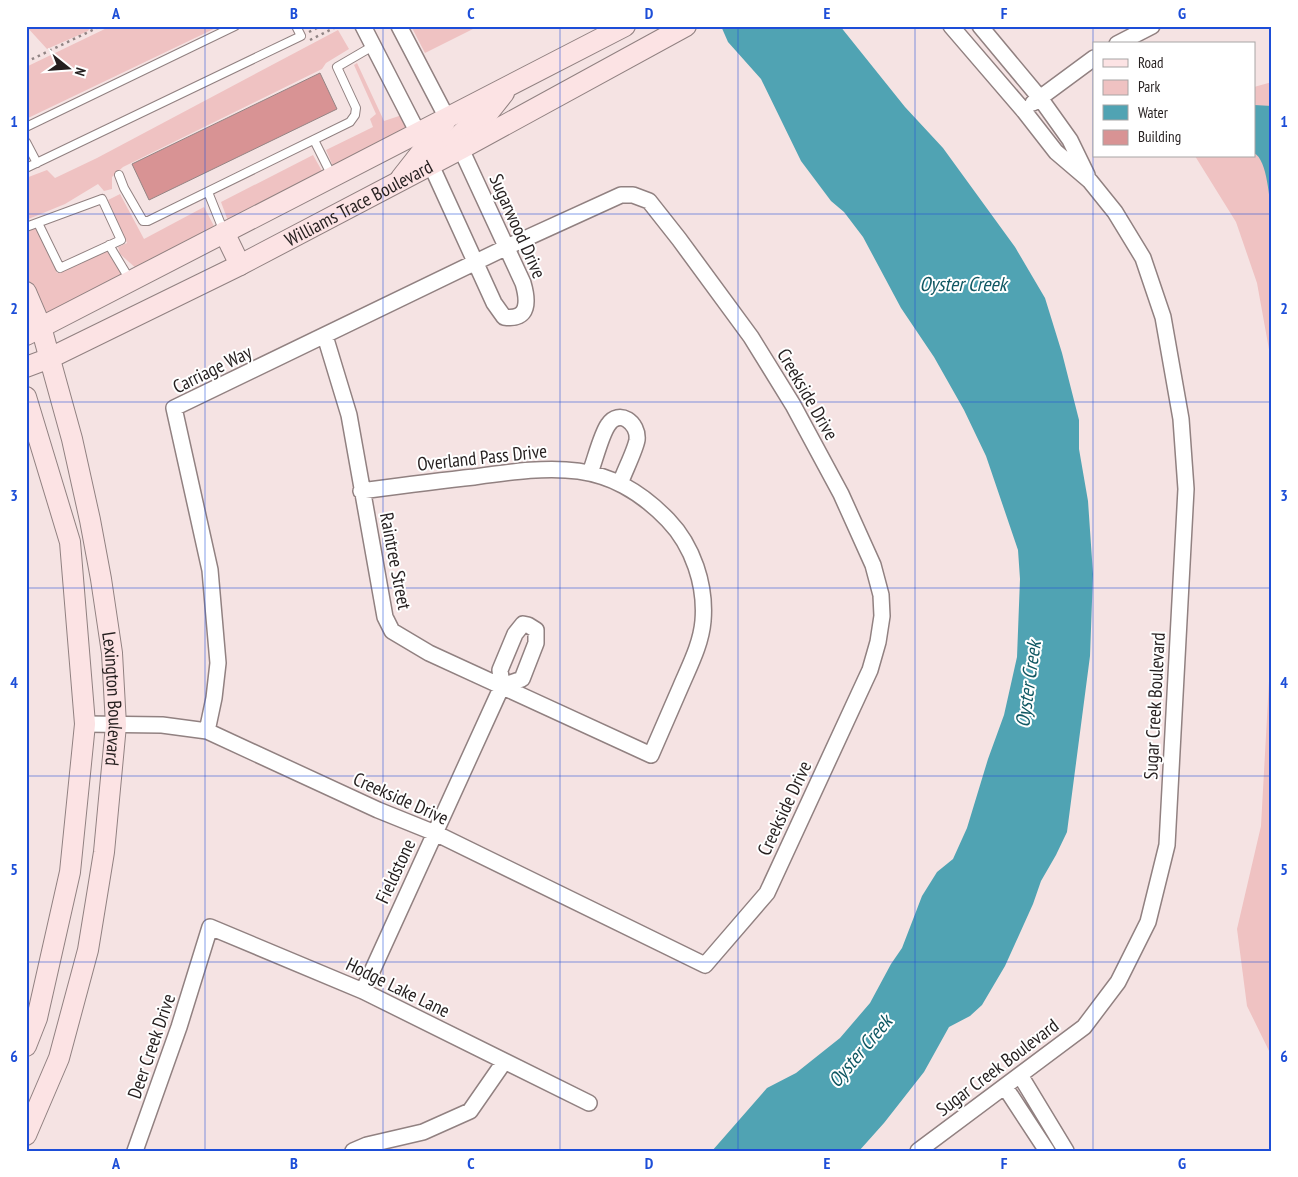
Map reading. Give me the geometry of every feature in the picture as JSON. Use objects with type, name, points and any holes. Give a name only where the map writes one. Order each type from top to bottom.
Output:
[{"type":"main road","name":"Williams Trace Boulevard","points":[[34,331],[625,26]]},
{"type":"main road","name":"Williams Trace Boulevard","points":[[26,367],[50,358],[240,265],[461,149],[686,26]]},
{"type":"main road","points":[[431,165],[467,128],[489,112],[509,87]]},
{"type":"main road","points":[[398,182],[447,118]]},
{"type":"main road","points":[[224,232],[240,265]]},
{"type":"main road","name":"Lexington Boulevard","points":[[26,292],[34,331],[50,358],[72,439],[101,579],[112,653],[116,725],[104,852],[88,950],[59,1058],[26,1135]]},
{"type":"main road","name":"Lexington Boulevard","points":[[26,397],[70,542],[85,724],[70,872],[37,1018],[26,1046]]},
{"type":"street","points":[[363,26],[418,133]]},
{"type":"street","points":[[399,26],[447,118]]},
{"type":"street","name":"Sugar Creek Boulevard","points":[[980,26],[1040,98],[1070,140],[1090,181]]},
{"type":"street","points":[[1121,42],[1152,26]]},
{"type":"street","name":"Sugar Creek Boulevard","points":[[918,1151],[1084,1027],[1118,982],[1148,922],[1167,845],[1186,489],[1181,419],[1163,317],[1143,258],[1115,212],[1090,181],[1056,152],[1024,110],[953,27]]},
{"type":"street","points":[[1024,110],[1093,59]]},
{"type":"street","name":"Sugarwood Drive","points":[[431,165],[499,311],[504,316],[512,318],[518,316],[527,305],[528,297],[461,149]]},
{"type":"street","name":"Creekside Drive","points":[[85,724],[162,725],[207,731],[378,810],[435,833],[705,965],[767,893],[870,670],[878,642],[882,616],[881,595],[873,565],[841,494],[797,413],[751,337],[649,201],[633,195],[621,196],[507,247]]},
{"type":"street","name":"Carriage Way","points":[[207,731],[214,698],[218,663],[210,570],[174,408],[507,247]]},
{"type":"street","name":"Raintree Street","points":[[325,336],[349,414],[361,491],[385,617],[392,631],[429,653],[651,755]]},
{"type":"street","points":[[590,472],[608,425],[614,419],[622,417],[630,420],[635,428],[637,440],[620,484]]},
{"type":"street","name":"Overland Pass Drive","points":[[361,491],[530,469],[560,468],[590,472],[620,484],[642,497],[660,512],[676,529],[692,555],[700,580],[703,622],[698,649],[651,755]]},
{"type":"street","name":"Fieldstone","points":[[363,990],[502,686]]},
{"type":"street","name":"Hodge Lake Lane","points":[[202,953],[210,927],[363,990],[504,1062],[590,1103]]},
{"type":"street","name":"Deer Creek Drive","points":[[134,1151],[179,1027],[202,953]]},
{"type":"street","points":[[354,1151],[367,1145],[423,1132],[470,1110],[504,1062]]},
{"type":"street","points":[[1020,1075],[1066,1151]]},
{"type":"street","points":[[1005,1087],[1047,1151]]},
{"type":"lane","points":[[26,127],[235,26]]},
{"type":"lane","points":[[26,168],[301,36],[296,26]]},
{"type":"lane","points":[[119,175],[124,188],[145,222],[314,140],[353,119],[356,108],[337,67],[373,46]]},
{"type":"lane","points":[[314,140],[332,177]]},
{"type":"lane","points":[[26,142],[37,163]]},
{"type":"lane","points":[[208,192],[224,232]]},
{"type":"lane","points":[[26,227],[102,199],[121,240],[60,268],[38,223]]},
{"type":"lane","points":[[109,245],[130,281]]},
{"type":"path","points":[[26,62],[101,26]]},
{"type":"path","points":[[301,36],[321,26]]},
{"type":"green space","points":[[26,26],[91,26],[88,31],[47,49]]},
{"type":"green space","points":[[111,26],[220,26],[26,119],[26,67]]},
{"type":"green space","points":[[411,26],[479,26],[425,53]]},
{"type":"green space","points":[[338,30],[349,49],[326,63],[322,69],[123,167],[112,177],[112,189],[104,191],[98,184],[65,204],[26,220],[26,178],[47,170],[55,178],[97,158]]},
{"type":"green space","points":[[357,63],[384,121],[402,115],[409,131],[335,171],[326,150],[373,127],[370,119],[376,114],[354,65]]},
{"type":"green space","points":[[1272,82],[1272,366],[1257,283],[1236,222],[1196,158],[1256,158],[1256,86]]},
{"type":"green space","points":[[313,155],[322,171],[228,221],[221,202]]},
{"type":"green space","points":[[120,194],[144,239],[204,207],[215,228],[138,270],[120,254],[118,247],[127,243],[108,200]]},
{"type":"green space","points":[[36,228],[57,273],[107,251],[125,280],[43,322],[26,282],[26,231]]},
{"type":"green space","points":[[1272,627],[1272,1057],[1247,1006],[1237,929],[1261,826]]},
{"type":"water","name":"Oyster Creek","points":[[721,26],[840,26],[905,107],[943,148],[1015,247],[1045,298],[1062,353],[1079,420],[1079,449],[1088,501],[1093,574],[1090,656],[1067,832],[1041,881],[1033,904],[1005,966],[982,1005],[970,1016],[949,1027],[924,1072],[884,1123],[859,1151],[712,1151],[767,1088],[796,1073],[840,1038],[870,1003],[902,948],[922,896],[937,872],[953,859],[967,828],[988,759],[1004,715],[1017,657],[1020,579],[1018,550],[986,456],[964,410],[934,357],[901,308],[863,237],[844,212],[831,201],[801,161],[761,79],[728,42]]},
{"type":"water","points":[[1256,105],[1272,106],[1272,217],[1265,172],[1259,157],[1256,155]]},
{"type":"building","points":[[320,73],[337,109],[149,200],[132,164]]}]
